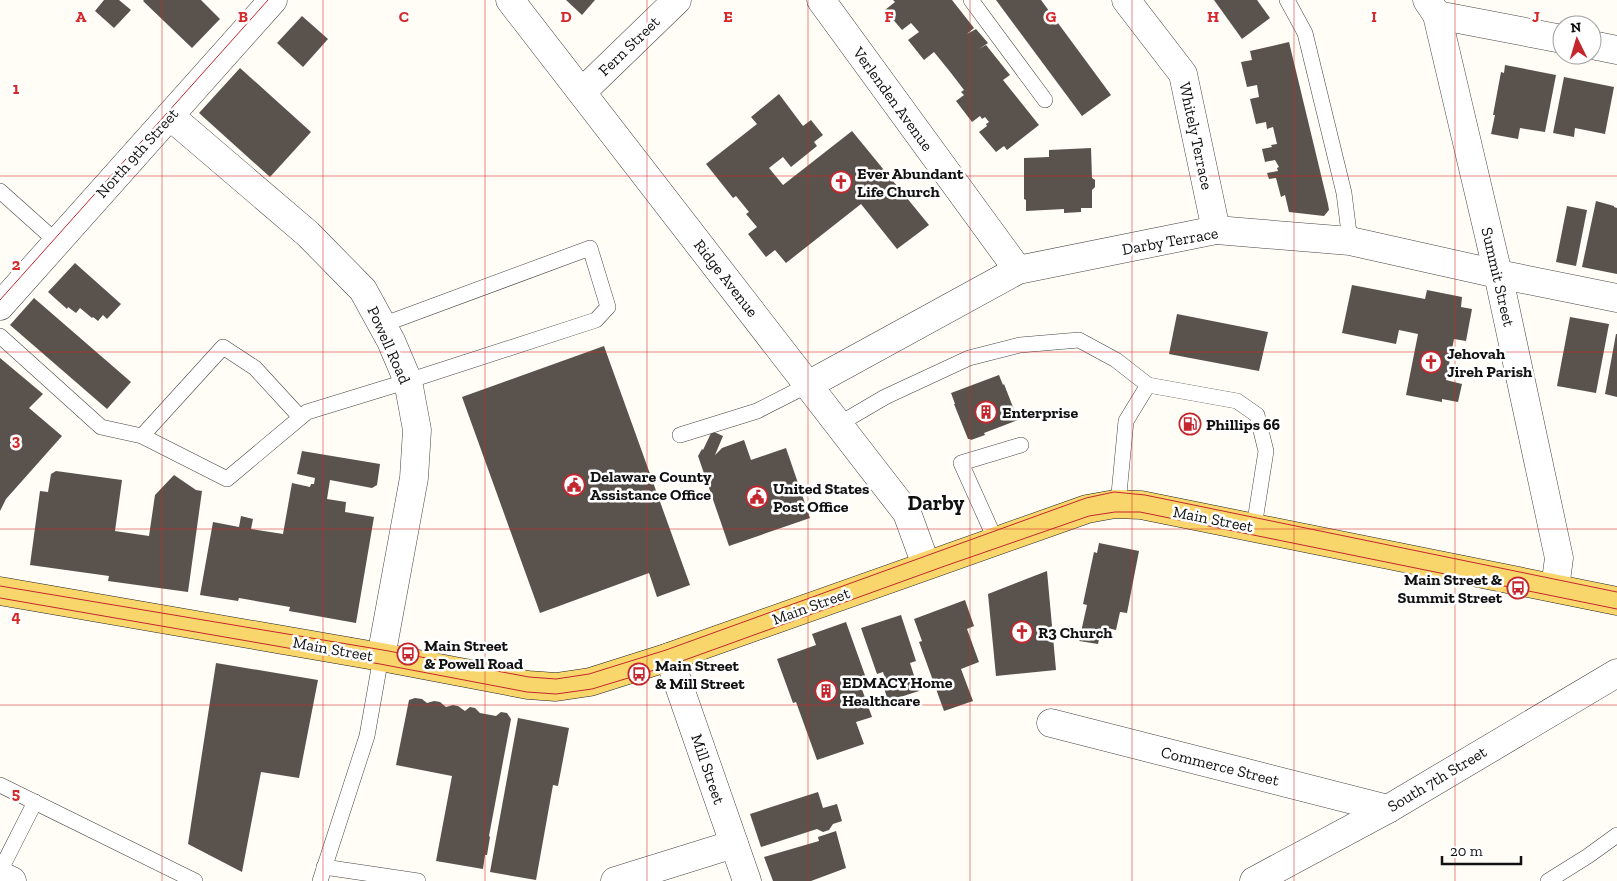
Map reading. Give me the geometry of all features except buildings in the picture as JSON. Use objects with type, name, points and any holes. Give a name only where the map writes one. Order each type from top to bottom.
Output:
[{"type":"main road","name":"Main Street","points":[[0,591],[382,657],[528,685],[556,687],[590,682],[669,657],[1087,509],[1118,504],[1141,504],[1617,601]]},
{"type":"street","name":"North 9th Street","points":[[0,306],[273,0]]},
{"type":"street","name":"Ridge Avenue","points":[[510,0],[907,513],[926,565]]},
{"type":"street","name":"Fern Street","points":[[582,92],[677,0]]},
{"type":"street","name":"Verlenden Avenue","points":[[821,0],[1018,270]]},
{"type":"street","name":"Whitely Terrace","points":[[1126,0],[1183,74],[1216,230]]},
{"type":"street","points":[[1432,8],[1552,38]]},
{"type":"street","name":"Summit Street","points":[[1432,8],[1498,274],[1559,558],[1554,588]]},
{"type":"street","points":[[1602,47],[1617,50]]},
{"type":"street","name":"Powell Road","points":[[170,116],[308,234],[363,290],[391,341],[408,382],[417,430],[414,478],[382,657]]},
{"type":"street","name":"Darby Terrace","points":[[808,384],[1018,270],[1216,230],[1350,241],[1617,298]]},
{"type":"street","name":"Mill Street","points":[[669,657],[746,881]]},
{"type":"street","name":"South 7th Street","points":[[1254,881],[1388,809],[1617,673]]},
{"type":"street","name":"Commerce Street","points":[[1051,723],[1388,809]]},
{"type":"street","points":[[615,881],[734,844]]},
{"type":"street","points":[[0,875],[12,881]]},
{"type":"lane","points":[[971,0],[1045,100]]},
{"type":"lane","points":[[1287,0],[1305,33],[1344,193],[1350,241]]},
{"type":"lane","points":[[0,191],[57,242]]},
{"type":"lane","points":[[0,336],[101,427],[142,436],[227,479],[307,412],[408,382],[596,320],[608,307],[590,248],[382,325]]},
{"type":"lane","points":[[839,424],[885,396],[969,358],[1020,344],[1079,340],[1116,360],[1148,384],[1237,401],[1257,415],[1266,451],[1254,527]]},
{"type":"lane","points":[[142,436],[223,347],[255,368],[300,417]]},
{"type":"lane","points":[[680,436],[757,411],[808,384]]},
{"type":"lane","points":[[1118,504],[1126,421],[1148,384]]},
{"type":"lane","points":[[996,541],[961,463],[1021,445]]},
{"type":"lane","points":[[382,657],[367,736],[322,874],[418,881]]},
{"type":"lane","points":[[0,785],[194,881]]},
{"type":"lane","points":[[0,871],[35,802]]},
{"type":"lane","points":[[1548,881],[1617,835]]},
{"type":"tram line","points":[[0,300],[268,0]]},
{"type":"tram line","points":[[0,586],[383,650],[529,677],[556,679],[589,674],[666,650],[1086,498],[1114,492],[1145,495],[1617,592]]},
{"type":"tram line","points":[[0,598],[380,664],[527,692],[556,694],[592,689],[671,665],[1089,516],[1115,512],[1140,512],[1617,609]]},
{"type":"place","name":"Ever Abundant Life Church","points":[[841,182]]},
{"type":"place","name":"Jehovah Jireh Parish","points":[[1431,362]]},
{"type":"place","name":"Enterprise","points":[[986,412]]},
{"type":"place","name":"Phillips 66","points":[[1190,424]]},
{"type":"place","name":"Delaware County Assistance Office","points":[[574,485]]},
{"type":"place","name":"United States Post Office","points":[[757,497]]},
{"type":"place","name":"Main Street & Summit Street","points":[[1518,588]]},
{"type":"place","name":"R3 Church","points":[[1022,632]]},
{"type":"place","name":"Main Street & Powell Road","points":[[408,654]]},
{"type":"place","name":"Main Street & Mill Street","points":[[639,674]]},
{"type":"place","name":"EDMACY Home Healthcare","points":[[826,691]]},
{"type":"district","name":"Darby","points":[[936,502]]}]
